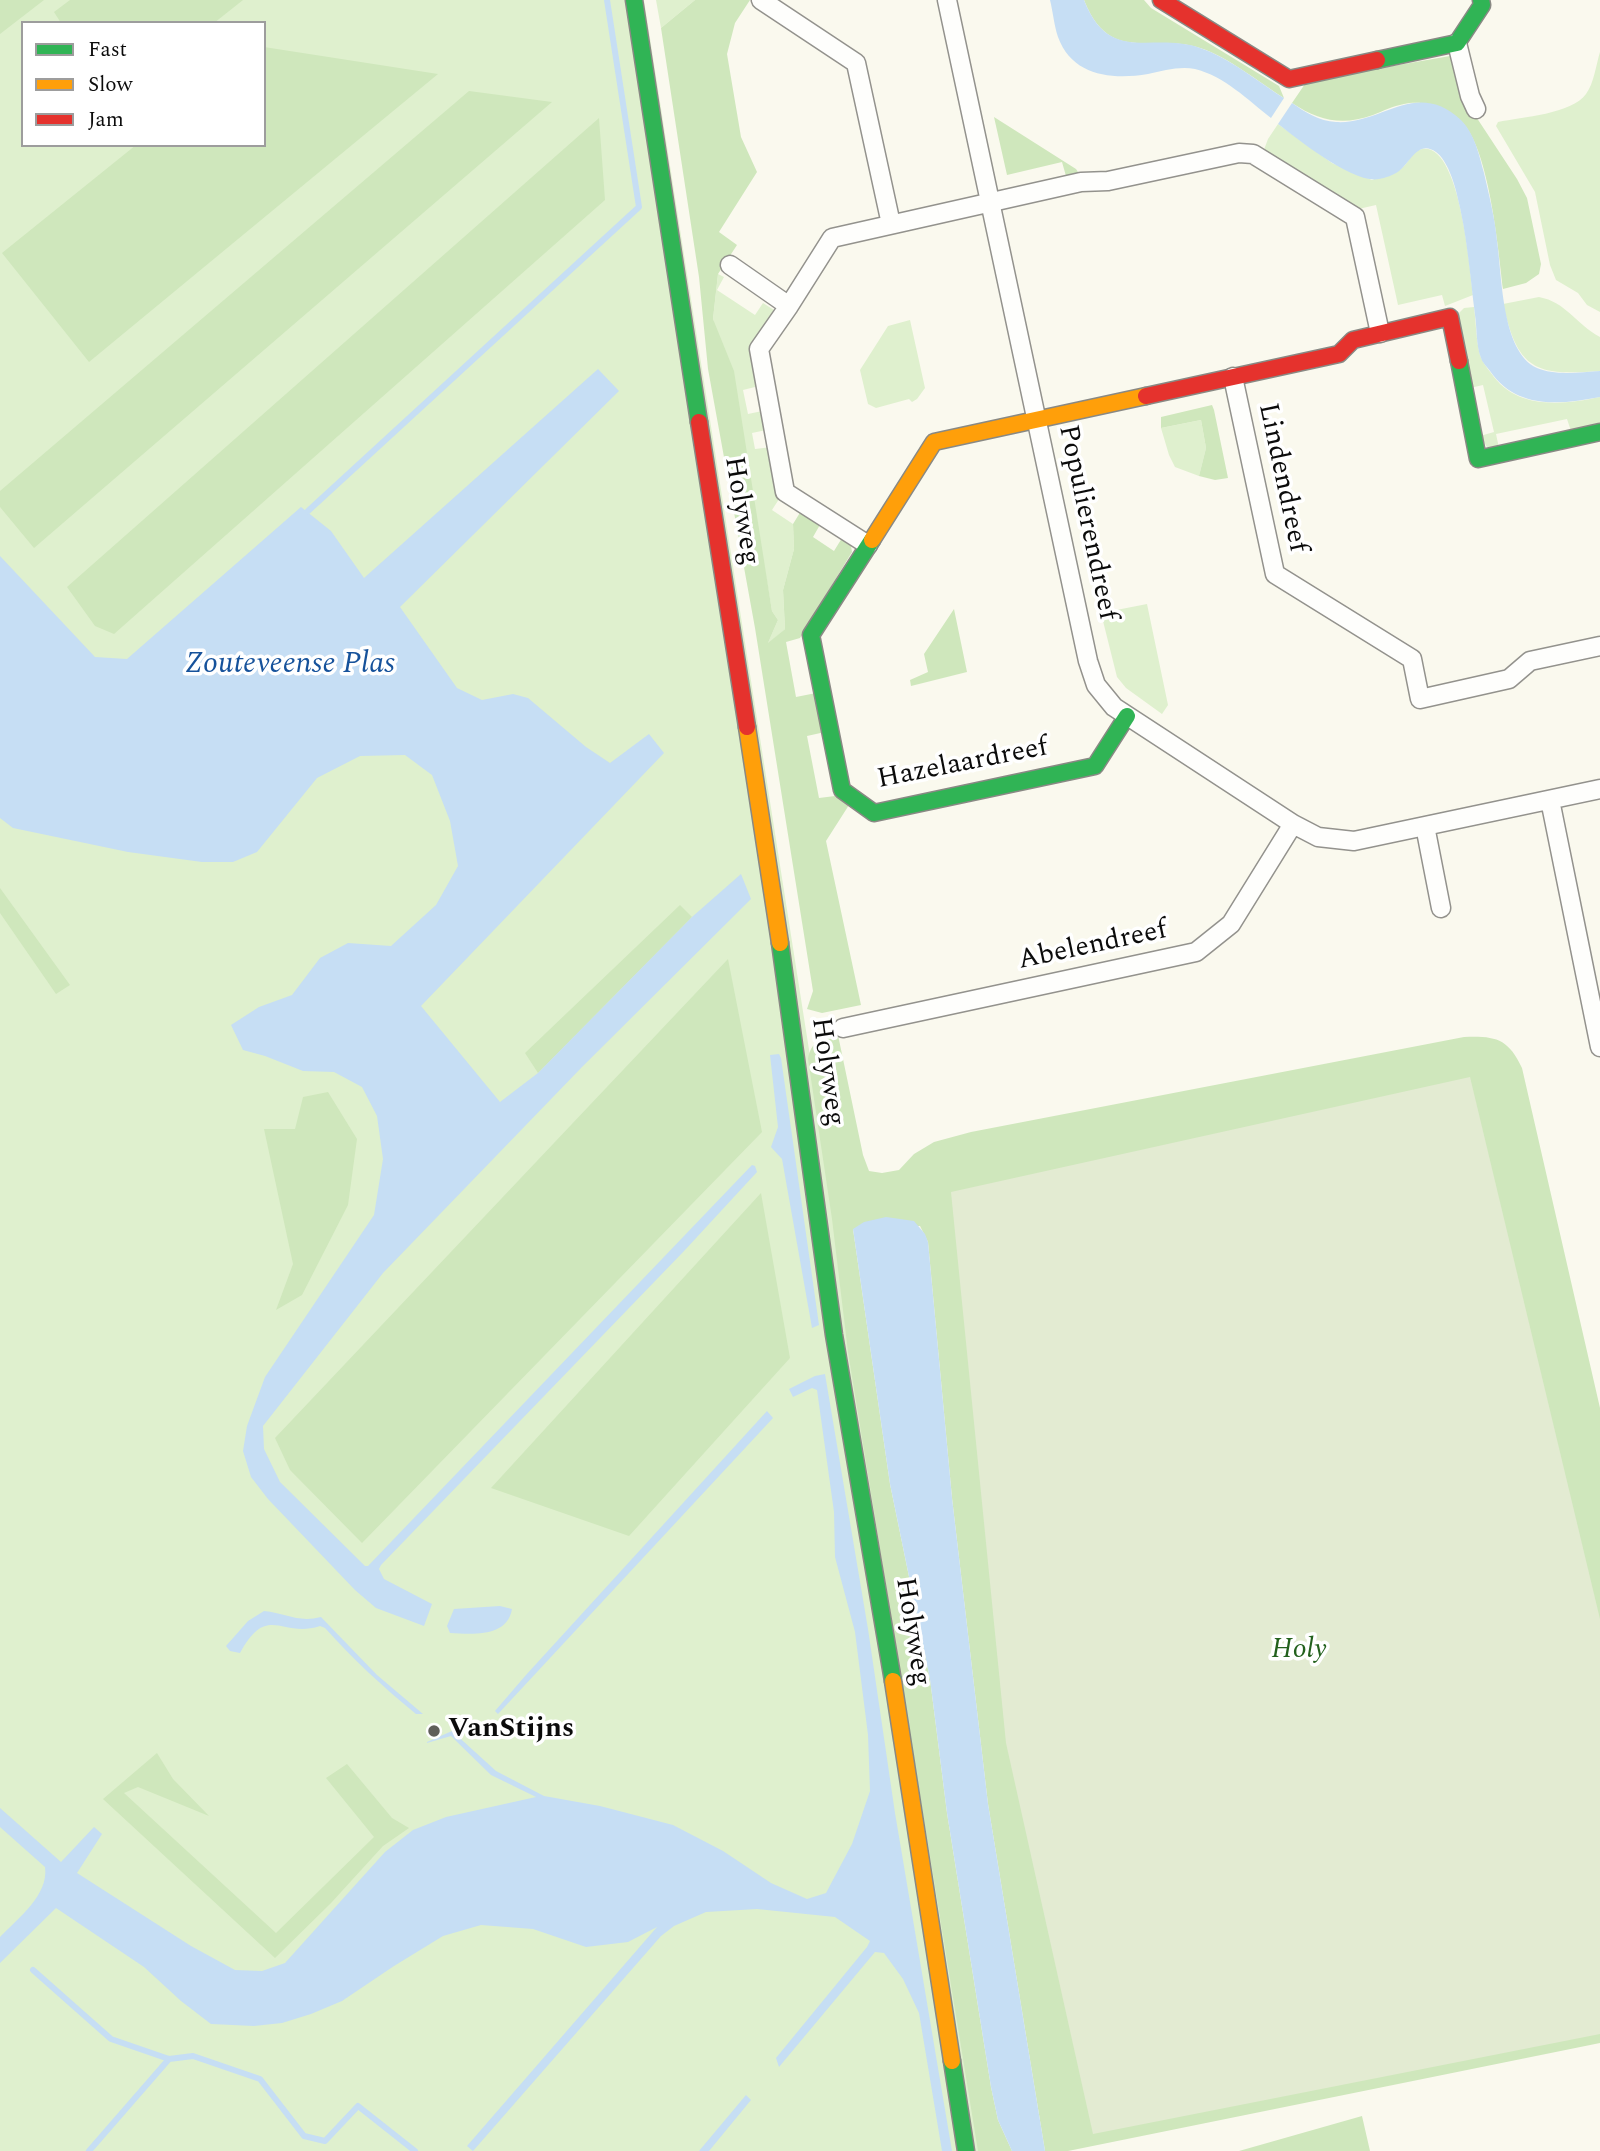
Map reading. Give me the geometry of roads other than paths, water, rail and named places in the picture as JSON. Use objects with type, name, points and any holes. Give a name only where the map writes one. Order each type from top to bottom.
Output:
[{"type":"street","name":"Holyweg","points":[[634,0],[795,1038],[834,1335],[891,1667],[966,2151]]},
{"type":"street","points":[[761,0],[856,62],[891,224]]},
{"type":"street","name":"Populierendreef","points":[[947,0],[1088,661],[1097,685],[1114,707],[1293,824],[1318,837],[1354,841],[1600,789]]},
{"type":"street","points":[[1161,0],[1289,79],[1457,43],[1482,5],[1481,0]]},
{"type":"street","points":[[1457,43],[1470,96],[1476,109]]},
{"type":"street","points":[[868,545],[785,492],[759,349],[832,238],[1081,182],[1108,181],[1239,153],[1253,154],[1355,217],[1380,333]]},
{"type":"street","points":[[730,265],[789,306]]},
{"type":"street","name":"Lindendreef","points":[[1037,420],[1339,354],[1353,340],[1450,317],[1478,459],[1600,432]]},
{"type":"street","name":"Lindendreef","points":[[1233,377],[1275,574],[1412,659],[1420,699],[1509,679],[1530,661],[1600,646]]},
{"type":"street","name":"Hazelaardreef","points":[[1037,420],[934,442],[811,635],[842,790],[874,813],[1095,766],[1127,716]]},
{"type":"street","points":[[1550,800],[1600,1047]]},
{"type":"street","name":"Abelendreef","points":[[843,1028],[1196,952],[1230,924],[1293,824]]},
{"type":"street","points":[[1425,827],[1441,908]]},
{"type":"water","points":[[1050,0],[1084,0],[1094,20],[1106,33],[1119,40],[1182,44],[1211,52],[1284,98],[1271,118],[1226,83],[1195,69],[1177,68],[1121,76],[1107,75],[1083,67],[1064,50],[1058,37]]},
{"type":"water","points":[[1292,103],[1318,118],[1336,122],[1353,121],[1414,103],[1429,103],[1445,108],[1461,120],[1473,138],[1484,173],[1495,224],[1505,310],[1516,346],[1525,359],[1537,368],[1568,373],[1600,371],[1600,397],[1569,402],[1525,398],[1501,383],[1483,363],[1478,348],[1468,255],[1456,190],[1447,166],[1436,152],[1424,148],[1419,150],[1399,171],[1379,179],[1355,175],[1327,159],[1278,124]]},
{"type":"water","name":"Zouteveense Plas","points":[[598,369],[619,391],[400,607],[457,688],[482,700],[513,694],[528,698],[586,747],[610,763],[649,734],[664,753],[421,1006],[500,1102],[538,1073],[692,917],[741,874],[751,899],[582,1067],[383,1273],[263,1426],[264,1449],[280,1482],[368,1566],[752,1165],[757,1172],[381,1565],[379,1569],[384,1579],[432,1604],[424,1626],[376,1608],[355,1590],[268,1499],[251,1477],[243,1451],[247,1426],[265,1377],[374,1215],[383,1159],[377,1116],[362,1087],[334,1072],[303,1071],[243,1050],[231,1025],[259,1007],[292,995],[320,958],[348,943],[391,946],[436,905],[458,866],[450,821],[432,775],[405,755],[360,756],[317,778],[257,852],[233,862],[202,862],[128,852],[13,828],[0,818],[0,556],[95,657],[127,659],[301,507],[331,531],[364,578]]},
{"type":"water","points":[[779,1054],[819,1325],[812,1328],[782,1159],[771,1147],[778,1127],[770,1055]]},
{"type":"water","points":[[886,1217],[914,1221],[928,1242],[952,1498],[988,1804],[1045,2151],[1012,2151],[998,2120],[991,2087],[947,1813],[930,1679],[890,1484],[853,1229],[864,1222]]},
{"type":"water","points":[[825,1374],[952,2151],[942,2151],[919,2013],[903,1979],[884,1953],[875,1952],[779,2067],[776,2058],[870,1941],[835,1917],[757,1909],[706,1912],[674,1926],[661,1936],[473,2151],[467,2146],[657,1927],[628,1942],[586,1947],[533,1929],[481,1925],[443,1936],[342,2001],[282,2023],[254,2026],[211,2024],[144,1967],[56,1908],[0,1963],[0,1937],[37,1896],[45,1877],[45,1867],[0,1827],[0,1808],[61,1862],[94,1827],[102,1834],[77,1873],[191,1946],[235,1970],[262,1971],[285,1963],[385,1852],[413,1830],[446,1817],[536,1797],[491,1775],[451,1736],[427,1743],[452,1731],[496,1771],[544,1796],[600,1806],[673,1825],[723,1851],[771,1883],[807,1899],[826,1893],[852,1844],[870,1791],[868,1735],[855,1632],[835,1557],[834,1512],[817,1390],[812,1388],[793,1397],[789,1389]]},
{"type":"water","points":[[767,1411],[773,1418],[498,1714],[495,1711],[526,1675]]},
{"type":"water","points":[[500,1606],[512,1609],[509,1618],[496,1630],[450,1633],[447,1626],[454,1609]]},
{"type":"water","points":[[264,1611],[299,1618],[321,1617],[377,1675],[423,1714],[416,1714],[404,1704],[320,1626],[295,1629],[267,1625],[250,1638],[240,1653],[230,1651],[226,1646],[248,1621]]},
{"type":"water","points":[[746,2095],[751,2100],[709,2151],[699,2151]]},
{"type":"waterway","points":[[308,511],[639,207],[607,0]]},
{"type":"waterway","points":[[33,1970],[111,2039],[169,2059],[193,2056],[260,2079],[304,2136],[325,2141],[358,2106],[415,2151]]},
{"type":"waterway","points":[[89,2151],[169,2059]]},
{"type":"place","name":"VanStijns","points":[[434,1731]]},
{"type":"park label","name":"Holy","points":[[1299,1652]]}]
